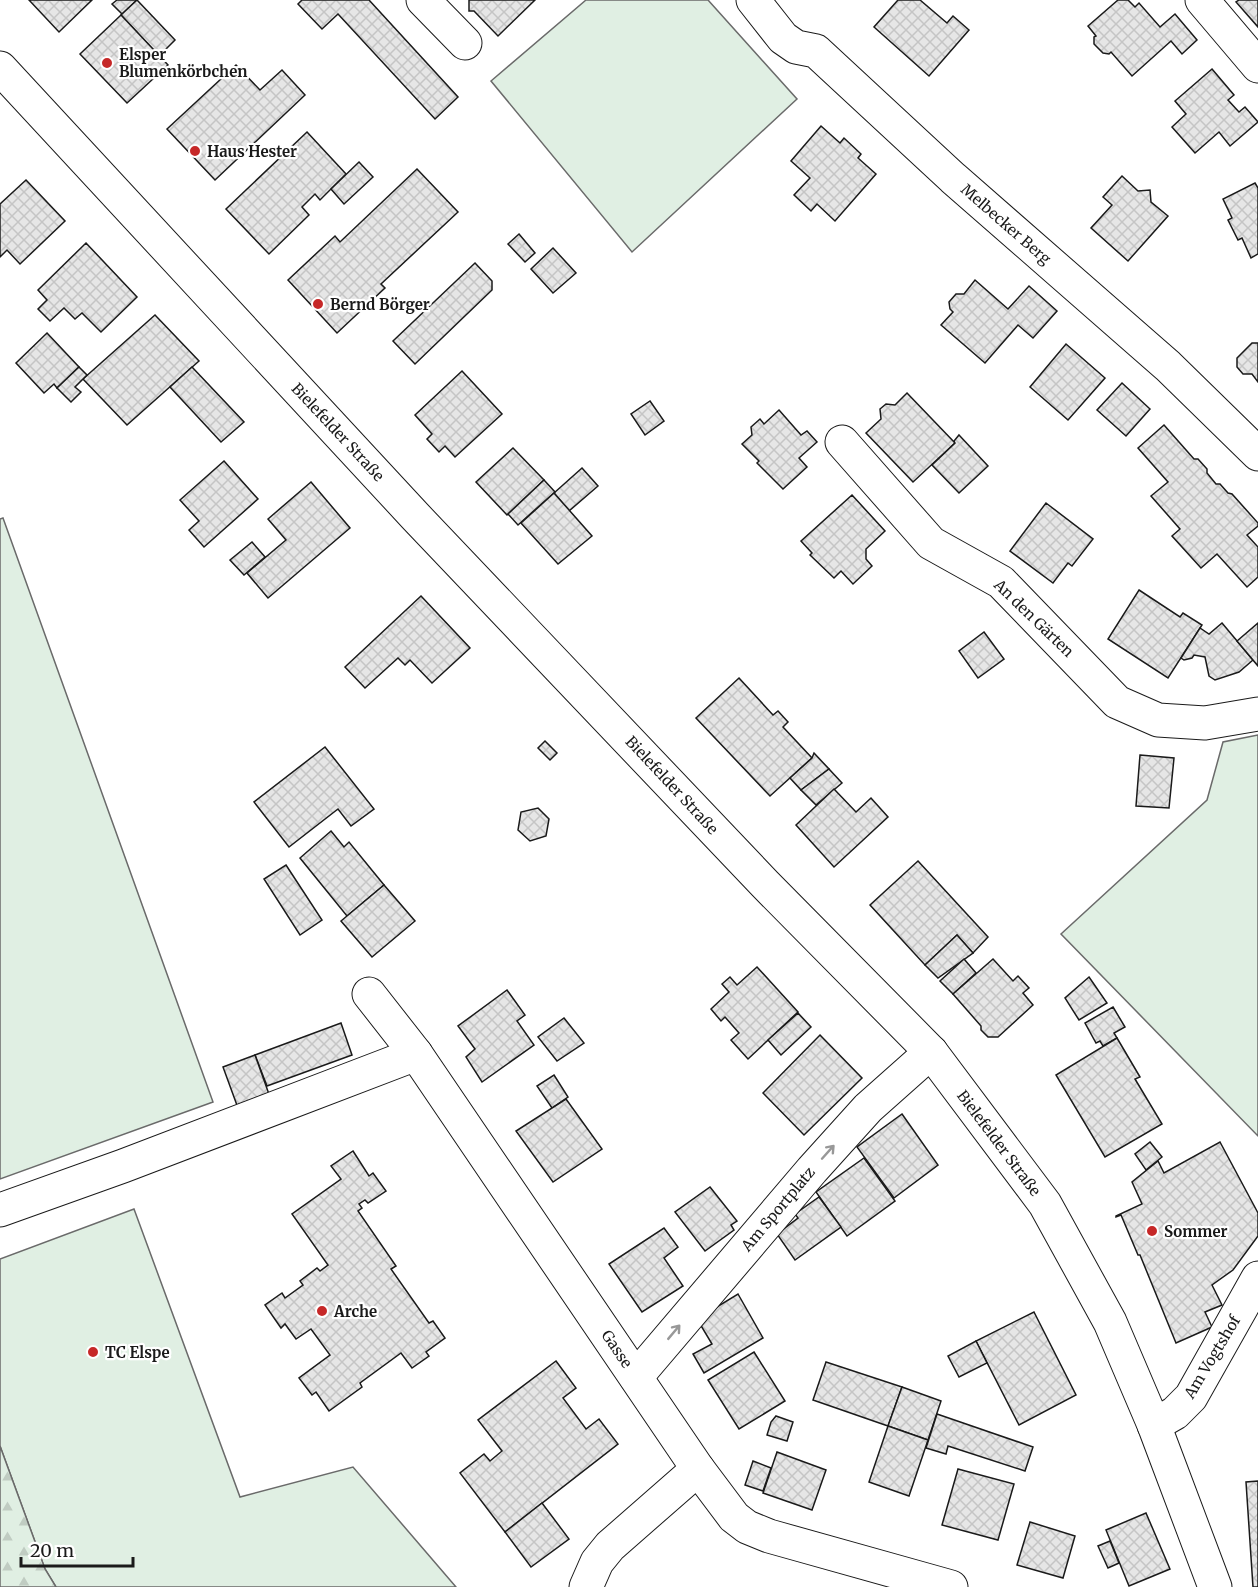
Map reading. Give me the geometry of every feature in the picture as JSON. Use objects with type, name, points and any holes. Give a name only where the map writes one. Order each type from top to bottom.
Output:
[{"type":"street","points":[[423,0],[465,43]]},
{"type":"street","name":"Melbecker Berg","points":[[753,0],[783,38],[796,47],[816,51],[953,178],[1168,366],[1258,454]]},
{"type":"street","points":[[1202,0],[1258,66]]},
{"type":"street","name":"Bielefelder Straße","points":[[0,68],[416,516],[757,876],[931,1052],[1045,1204],[1110,1322],[1154,1425],[1215,1587]]},
{"type":"street","name":"An den Gärten","points":[[842,442],[931,543],[1001,582],[1117,702],[1158,720],[1205,723],[1258,714]]},
{"type":"street","name":"Gasse","points":[[369,994],[416,1054],[698,1469],[734,1517],[747,1527],[769,1536],[951,1587]]},
{"type":"street","name":"Am Sportplatz","points":[[636,1377],[868,1108],[931,1052]]},
{"type":"street","points":[[0,1210],[134,1162],[416,1054]]},
{"type":"street","name":"Am Vogtshof","points":[[1154,1425],[1175,1413],[1191,1396],[1258,1278]]},
{"type":"street","points":[[586,1587],[597,1562],[610,1546],[698,1469]]},
{"type":"green space","points":[[586,0],[708,0],[797,99],[632,252],[491,81]]},
{"type":"green space","points":[[3,518],[213,1102],[0,1179],[0,519]]},
{"type":"green space","points":[[1258,735],[1258,1136],[1061,934],[1207,800],[1223,742]]},
{"type":"green space","name":"TC Elspe","points":[[134,1209],[240,1497],[353,1467],[456,1587],[56,1587],[45,1569],[0,1446],[0,1259]]},
{"type":"green space","points":[[0,1446],[45,1569],[56,1587],[0,1587]]},
{"type":"building","points":[[29,0],[92,0],[59,32]]},
{"type":"building","points":[[117,0],[137,0],[122,14],[112,4]]},
{"type":"building","points":[[137,0],[175,40],[159,56],[121,15]]},
{"type":"building","points":[[302,0],[369,0],[458,97],[435,119],[338,14],[322,29],[298,4]]},
{"type":"building","points":[[469,0],[535,0],[498,36],[474,11],[469,11]]},
{"type":"building","points":[[898,0],[920,0],[947,23],[953,16],[969,30],[929,76],[874,27]]},
{"type":"building","points":[[1118,0],[1128,0],[1135,7],[1139,3],[1160,27],[1175,14],[1197,40],[1182,54],[1171,41],[1132,76],[1111,52],[1103,53],[1094,44],[1096,36],[1088,26]]},
{"type":"building","points":[[1258,0],[1258,27],[1236,2]]},
{"type":"building","points":[[121,15],[168,65],[127,103],[80,54]]},
{"type":"building","points":[[236,65],[260,90],[282,70],[305,95],[215,180],[167,129]]},
{"type":"building","points":[[1212,69],[1234,95],[1228,100],[1239,112],[1245,107],[1258,122],[1230,146],[1219,132],[1195,153],[1172,127],[1186,114],[1175,101]]},
{"type":"building","points":[[821,126],[840,143],[844,138],[861,154],[858,158],[876,174],[835,221],[817,204],[811,211],[794,195],[810,178],[791,161]]},
{"type":"building","points":[[307,132],[346,174],[320,200],[315,194],[302,207],[309,215],[269,254],[226,209]]},
{"type":"building","points":[[359,162],[373,177],[344,204],[331,189]]},
{"type":"building","points":[[417,169],[458,212],[381,284],[385,288],[337,333],[288,280],[335,236],[340,242]]},
{"type":"building","points":[[1122,176],[1138,191],[1150,190],[1151,202],[1168,216],[1128,261],[1091,228],[1112,205],[1103,197]]},
{"type":"building","points":[[26,180],[65,221],[20,264],[7,250],[0,257],[0,204]]},
{"type":"building","points":[[1255,183],[1258,188],[1258,254],[1251,258],[1242,238],[1238,240],[1228,220],[1232,218],[1223,199]]},
{"type":"building","points":[[519,234],[535,253],[525,262],[508,244]]},
{"type":"building","points":[[86,243],[137,297],[101,332],[82,313],[75,319],[64,308],[50,321],[38,309],[47,300],[38,290]]},
{"type":"building","points":[[553,248],[576,273],[553,293],[531,269]]},
{"type":"building","points":[[475,263],[492,281],[492,290],[415,364],[393,341]]},
{"type":"building","points":[[975,280],[1008,309],[1029,286],[1057,311],[1033,338],[1018,325],[985,363],[941,325],[953,312],[949,302],[956,294],[964,294]]},
{"type":"building","points":[[155,315],[199,361],[127,425],[83,379]]},
{"type":"building","points":[[47,333],[79,367],[57,388],[54,384],[44,393],[16,363]]},
{"type":"building","points":[[1252,343],[1258,343],[1258,382],[1252,374],[1243,374],[1237,367],[1237,358]]},
{"type":"building","points":[[1066,344],[1105,378],[1068,420],[1030,387]]},
{"type":"building","points":[[79,367],[87,375],[75,387],[81,392],[71,402],[57,388]]},
{"type":"building","points":[[192,367],[244,422],[221,442],[170,387]]},
{"type":"building","points":[[462,371],[502,414],[455,457],[445,446],[439,452],[427,439],[432,434],[415,415]]},
{"type":"building","points":[[1122,383],[1150,409],[1126,436],[1097,410]]},
{"type":"building","points":[[907,393],[955,443],[913,482],[866,433],[881,419],[880,409],[886,404],[895,405]]},
{"type":"building","points":[[650,401],[664,421],[645,435],[631,414]]},
{"type":"building","points":[[779,410],[801,435],[807,431],[817,442],[799,458],[807,467],[783,489],[742,444],[752,435],[751,427],[760,419],[764,424]]},
{"type":"building","points":[[1164,425],[1194,459],[1198,459],[1207,469],[1207,473],[1216,484],[1220,484],[1232,494],[1258,523],[1258,526],[1247,535],[1258,547],[1258,577],[1247,587],[1217,554],[1201,568],[1172,536],[1180,529],[1151,496],[1168,482],[1138,448]]},
{"type":"building","points":[[959,435],[988,466],[959,493],[932,465],[955,443]]},
{"type":"building","points":[[513,448],[544,480],[507,515],[476,482]]},
{"type":"building","points":[[224,461],[258,499],[204,547],[189,530],[199,521],[180,500]]},
{"type":"building","points":[[582,468],[598,486],[569,511],[554,493]]},
{"type":"building","points":[[544,480],[555,492],[518,525],[508,514]]},
{"type":"building","points":[[311,482],[350,528],[268,598],[247,573],[286,540],[268,519]]},
{"type":"building","points":[[554,493],[592,536],[558,564],[521,523]]},
{"type":"building","points":[[852,495],[885,531],[866,549],[866,559],[872,566],[853,584],[841,571],[834,578],[810,555],[812,553],[801,541]]},
{"type":"building","points":[[1046,503],[1093,539],[1072,566],[1068,563],[1053,583],[1010,551]]},
{"type":"building","points":[[252,542],[265,557],[244,575],[230,560]]},
{"type":"building","points":[[1139,590],[1180,617],[1183,613],[1202,625],[1168,678],[1108,639]]},
{"type":"building","points":[[421,596],[470,648],[432,683],[410,660],[405,665],[398,658],[365,688],[345,667]]},
{"type":"building","points":[[1222,623],[1253,660],[1239,672],[1215,680],[1209,676],[1205,657],[1194,655],[1184,660],[1181,658],[1200,628],[1209,634]]},
{"type":"building","points":[[1258,623],[1258,666],[1237,641]]},
{"type":"building","points":[[984,632],[1004,659],[978,678],[959,651]]},
{"type":"building","points":[[739,678],[773,715],[778,711],[788,722],[783,727],[812,758],[770,796],[696,718]]},
{"type":"building","points":[[545,741],[557,753],[550,760],[538,748]]},
{"type":"building","points":[[325,747],[374,809],[351,826],[338,809],[289,847],[254,802]]},
{"type":"building","points":[[814,753],[829,769],[801,790],[790,778],[812,758]]},
{"type":"building","points":[[1140,755],[1174,758],[1169,808],[1136,806]]},
{"type":"building","points":[[829,769],[842,783],[816,805],[801,790]]},
{"type":"building","points":[[834,789],[856,812],[871,798],[888,817],[834,867],[796,825]]},
{"type":"building","points":[[538,808],[549,819],[546,836],[530,841],[518,830],[521,812]]},
{"type":"building","points":[[331,831],[344,847],[349,842],[384,885],[347,916],[300,858]]},
{"type":"building","points":[[918,861],[988,937],[973,953],[957,935],[925,965],[870,905]]},
{"type":"building","points":[[286,865],[322,920],[300,935],[264,879]]},
{"type":"building","points":[[384,885],[415,921],[372,957],[341,921]]},
{"type":"building","points":[[957,935],[973,953],[938,978],[925,965]]},
{"type":"building","points":[[964,959],[976,973],[953,994],[940,981]]},
{"type":"building","points":[[993,959],[1013,981],[1018,976],[1029,988],[1023,993],[1033,1005],[998,1037],[988,1037],[953,994]]},
{"type":"building","points":[[757,967],[798,1012],[748,1059],[731,1040],[739,1033],[725,1017],[721,1021],[711,1009],[729,992],[722,984],[730,977],[737,985]]},
{"type":"building","points":[[1089,977],[1107,1003],[1079,1020],[1065,998]]},
{"type":"building","points":[[507,990],[525,1015],[517,1021],[534,1045],[482,1082],[466,1057],[475,1049],[458,1026]]},
{"type":"building","points":[[1113,1007],[1125,1027],[1114,1033],[1117,1038],[1103,1046],[1100,1041],[1096,1043],[1085,1023]]},
{"type":"building","points":[[798,1013],[811,1027],[781,1055],[768,1040]]},
{"type":"building","points":[[564,1018],[584,1043],[557,1061],[538,1037]]},
{"type":"building","points":[[341,1023],[352,1055],[267,1086],[255,1055]]},
{"type":"building","points":[[820,1035],[862,1078],[804,1135],[763,1093]]},
{"type":"building","points":[[1117,1038],[1140,1077],[1135,1079],[1162,1124],[1105,1157],[1056,1075]]},
{"type":"building","points":[[255,1055],[270,1097],[238,1108],[223,1067]]},
{"type":"building","points":[[554,1075],[568,1097],[552,1108],[537,1086]]},
{"type":"building","points":[[566,1099],[602,1149],[553,1182],[516,1131]]},
{"type":"building","points":[[902,1114],[938,1165],[894,1198],[857,1147]]},
{"type":"building","points":[[1150,1142],[1162,1157],[1146,1170],[1135,1154]]},
{"type":"building","points":[[1220,1142],[1258,1213],[1258,1236],[1233,1270],[1212,1285],[1222,1305],[1205,1312],[1212,1327],[1176,1343],[1140,1255],[1138,1255],[1121,1215],[1116,1216],[1142,1204],[1132,1182],[1158,1161],[1164,1173]]},
{"type":"building","points":[[353,1151],[369,1176],[373,1173],[386,1191],[368,1203],[365,1200],[359,1204],[362,1208],[358,1211],[396,1266],[391,1269],[429,1323],[433,1321],[445,1338],[426,1352],[429,1356],[412,1368],[401,1353],[360,1383],[362,1387],[329,1411],[316,1392],[312,1395],[299,1378],[330,1355],[311,1329],[296,1339],[285,1324],[281,1328],[265,1305],[282,1293],[285,1298],[303,1285],[300,1281],[317,1268],[320,1271],[328,1265],[292,1214],[341,1179],[331,1166]]},
{"type":"building","points":[[864,1158],[895,1201],[847,1236],[816,1192]]},
{"type":"building","points":[[710,1187],[737,1221],[731,1225],[734,1230],[705,1251],[675,1212]]},
{"type":"building","points":[[819,1197],[841,1227],[795,1260],[777,1234],[798,1218],[795,1214]]},
{"type":"building","points":[[664,1228],[678,1247],[664,1258],[683,1286],[642,1312],[609,1264]]},
{"type":"building","points":[[738,1294],[763,1338],[704,1373],[693,1354],[712,1344],[697,1319]]},
{"type":"building","points":[[1034,1312],[1076,1395],[1019,1425],[976,1341]]},
{"type":"building","points":[[976,1341],[987,1363],[959,1377],[948,1356]]},
{"type":"building","points":[[754,1352],[785,1401],[739,1429],[708,1380]]},
{"type":"building","points":[[556,1361],[576,1388],[563,1398],[586,1429],[599,1419],[618,1444],[505,1532],[460,1473],[484,1454],[490,1461],[502,1451],[478,1420]]},
{"type":"building","points":[[826,1362],[902,1387],[888,1426],[813,1400]]},
{"type":"building","points":[[902,1387],[941,1401],[928,1440],[888,1426]]},
{"type":"building","points":[[937,1414],[1033,1447],[1025,1471],[948,1446],[946,1454],[926,1448]]},
{"type":"building","points":[[776,1416],[793,1422],[787,1441],[767,1435],[771,1422]]},
{"type":"building","points":[[888,1426],[928,1440],[909,1496],[869,1482]]},
{"type":"building","points":[[777,1452],[826,1470],[812,1510],[763,1493]]},
{"type":"building","points":[[753,1461],[771,1468],[763,1491],[745,1485]]},
{"type":"building","points":[[958,1469],[1014,1484],[998,1540],[942,1525]]},
{"type":"building","points":[[1258,1481],[1258,1587],[1253,1587],[1246,1482]]},
{"type":"building","points":[[542,1503],[569,1539],[531,1567],[505,1532]]},
{"type":"building","points":[[1146,1513],[1170,1569],[1129,1586],[1106,1530]]},
{"type":"building","points":[[1030,1522],[1075,1536],[1063,1578],[1017,1565]]},
{"type":"building","points":[[1110,1541],[1119,1563],[1108,1568],[1098,1546]]},
{"type":"place","name":"Elsper Blumenkörbchen","points":[[107,63]]},
{"type":"place","name":"Haus Hester","points":[[195,151]]},
{"type":"place","name":"Bernd Börger","points":[[318,304]]},
{"type":"place","name":"Sommer","points":[[1152,1231]]},
{"type":"place","name":"Arche","points":[[322,1311]]},
{"type":"place","name":"TC Elspe","points":[[93,1352]]}]
